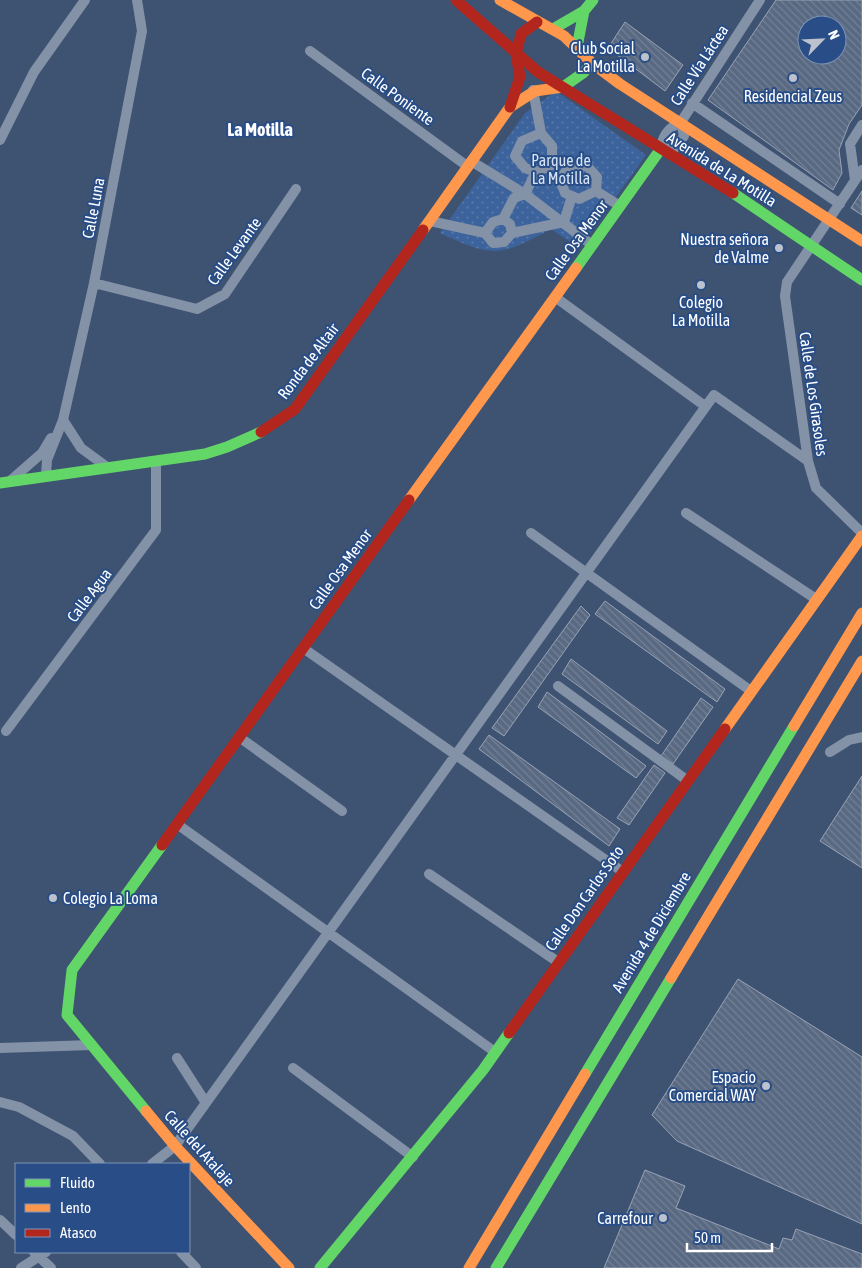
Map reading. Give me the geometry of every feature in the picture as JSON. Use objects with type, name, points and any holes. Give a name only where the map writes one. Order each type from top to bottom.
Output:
[{"type":"street","points":[[0,140],[34,72],[86,0]]},
{"type":"street","name":"Calle Luna","points":[[46,475],[48,460],[62,420],[94,283],[142,31],[137,0]]},
{"type":"street","name":"Avenida de La Motilla","points":[[456,0],[538,72],[660,150],[747,202],[810,247],[862,280]]},
{"type":"street","name":"Avenida de La Motilla","points":[[500,0],[537,22],[553,29],[577,47],[592,63],[620,84],[862,242]]},
{"type":"street","points":[[553,29],[584,12],[593,0]]},
{"type":"street","name":"Calle Vía Láctea","points":[[680,122],[760,0]]},
{"type":"street","points":[[577,47],[584,12]]},
{"type":"street","points":[[516,54],[521,34],[537,22]]},
{"type":"street","name":"Calle Poniente","points":[[310,51],[469,163],[525,194],[592,245]]},
{"type":"street","name":"Ronda de Altair","points":[[510,107],[520,77],[516,54]]},
{"type":"street","points":[[563,87],[583,73],[592,63]]},
{"type":"street","name":"Ronda de Altair","points":[[5,482],[46,475],[156,462],[220,451],[266,431],[295,409],[510,107],[532,90],[547,86],[563,87]]},
{"type":"street","points":[[532,90],[542,133],[552,146],[552,165]]},
{"type":"street","points":[[692,103],[840,204]]},
{"type":"street","points":[[680,122],[684,136],[675,148],[660,150],[663,137],[670,126],[680,122]]},
{"type":"street","points":[[855,180],[850,144],[862,125]]},
{"type":"street","points":[[536,172],[525,168],[515,156],[522,141],[542,133]]},
{"type":"street","name":"Calle Osa Menor","points":[[67,1015],[72,970],[660,150]]},
{"type":"street","points":[[485,233],[493,222],[503,219],[514,198],[525,194],[536,172],[552,165]]},
{"type":"street","points":[[552,165],[564,174]]},
{"type":"street","points":[[587,166],[597,177],[596,192],[579,199],[565,193],[560,179],[569,167],[587,166]]},
{"type":"street","name":"Calle de Los Girasoles","points":[[862,170],[787,282],[785,296],[808,461],[816,488],[862,534]]},
{"type":"street","name":"Calle Levante","points":[[94,283],[197,309],[225,294],[296,189]]},
{"type":"street","points":[[596,192],[620,206]]},
{"type":"street","points":[[430,221],[485,233],[493,243],[504,242],[512,233],[564,222],[572,196]]},
{"type":"street","points":[[503,219],[510,224],[512,233]]},
{"type":"street","points":[[555,297],[705,406]]},
{"type":"street","points":[[153,1163],[175,1146],[714,395],[808,461]]},
{"type":"street","points":[[62,420],[81,448],[107,467]]},
{"type":"street","name":"Calle Luna","points":[[5,482],[42,453],[62,420]]},
{"type":"street","name":"Calle Agua","points":[[6,731],[156,530],[156,462]]},
{"type":"street","points":[[686,513],[816,600]]},
{"type":"street","points":[[531,533],[585,574],[752,691]]},
{"type":"street","name":"Calle Don Carlos Soto","points":[[320,1268],[455,1106],[495,1052],[862,534]]},
{"type":"street","name":"Avenida 4 de Diciembre","points":[[469,1268],[862,613]]},
{"type":"street","points":[[303,648],[623,872]]},
{"type":"street","points":[[496,1268],[862,661]]},
{"type":"street","points":[[558,686],[688,781]]},
{"type":"street","points":[[239,737],[342,811]]},
{"type":"street","points":[[830,752],[849,740],[862,737]]},
{"type":"street","points":[[177,824],[495,1052]]},
{"type":"street","points":[[429,874],[558,962]]},
{"type":"street","name":"Calle del Atalaje","points":[[67,1015],[175,1146],[289,1268]]},
{"type":"street","points":[[0,1048],[92,1045]]},
{"type":"street","points":[[177,1058],[206,1103]]},
{"type":"street","points":[[293,1068],[413,1157]]},
{"type":"street","points":[[0,1102],[19,1106],[73,1136],[99,1163]]},
{"type":"street","points":[[0,1220],[15,1234]]},
{"type":"street","points":[[182,1253],[196,1268]]},
{"type":"street","points":[[20,1268],[40,1254],[51,1268]]},
{"type":"green space","name":"Parque de La Motilla","points":[[556,91],[646,155],[588,236],[572,243],[551,229],[520,245],[496,251],[473,247],[440,233],[525,113]]},
{"type":"building","name":"Residencial Zeus","points":[[776,0],[862,0],[862,105],[849,124],[839,150],[842,173],[833,190],[708,100]]},
{"type":"building","name":"Club Social La Motilla","points":[[625,22],[683,65],[665,91],[608,48]]},
{"type":"building","points":[[862,191],[862,215],[851,208]]},
{"type":"building","points":[[605,601],[725,689],[717,702],[595,614]]},
{"type":"building","points":[[581,606],[590,615],[504,736],[492,728]]},
{"type":"building","points":[[571,659],[667,731],[658,744],[562,674]]},
{"type":"building","points":[[547,692],[646,766],[636,778],[538,707]]},
{"type":"building","points":[[701,698],[713,707],[673,764],[661,756]]},
{"type":"building","points":[[489,735],[620,829],[609,846],[479,749]]},
{"type":"building","points":[[654,765],[665,773],[629,825],[617,818]]},
{"type":"building","points":[[862,776],[862,868],[820,841]]},
{"type":"building","name":"Espacio Comercial WAY","points":[[738,979],[862,1057],[862,1224],[677,1141],[652,1115]]},
{"type":"building","name":"Carrefour","points":[[645,1170],[685,1186],[676,1208],[779,1249],[783,1238],[792,1240],[796,1229],[862,1254],[862,1268],[604,1268]]},
{"type":"traffic: fast","points":[[553,29],[584,11],[593,0]]},
{"type":"traffic: fast","points":[[577,47],[584,11]]},
{"type":"traffic: fast","points":[[563,87],[583,73],[592,63]]},
{"type":"traffic: fast","points":[[576,268],[660,150]]},
{"type":"traffic: fast","points":[[733,193],[862,280]]},
{"type":"traffic: fast","points":[[0,483],[205,454],[227,447],[261,432]]},
{"type":"traffic: fast","points":[[585,1074],[794,726]]},
{"type":"traffic: fast","points":[[146,1111],[67,1015],[72,970],[162,845]]},
{"type":"traffic: fast","points":[[496,1268],[671,978]]},
{"type":"traffic: fast","points":[[320,1268],[483,1070],[509,1033]]},
{"type":"traffic: slow","points":[[500,0],[564,36],[592,63],[620,84],[862,241]]},
{"type":"traffic: slow","points":[[423,230],[510,107],[535,91],[563,87]]},
{"type":"traffic: slow","points":[[409,500],[576,268]]},
{"type":"traffic: slow","points":[[725,729],[862,536]]},
{"type":"traffic: slow","points":[[794,726],[862,613]]},
{"type":"traffic: slow","points":[[671,978],[862,661]]},
{"type":"traffic: slow","points":[[469,1268],[585,1074]]},
{"type":"traffic: slow","points":[[146,1111],[175,1146],[289,1268]]},
{"type":"traffic: jam","points":[[456,0],[538,72],[733,193]]},
{"type":"traffic: jam","points":[[510,107],[520,77],[516,54],[521,34],[537,22]]},
{"type":"traffic: jam","points":[[261,432],[295,409],[423,230]]},
{"type":"traffic: jam","points":[[162,845],[409,500]]},
{"type":"traffic: jam","points":[[509,1033],[725,729]]},
{"type":"place","name":"Club Social La Motilla","points":[[645,57]]},
{"type":"place","name":"Residencial Zeus","points":[[793,78]]},
{"type":"place","name":"Nuestra señora de Valme","points":[[779,248]]},
{"type":"place","name":"Colegio La Motilla","points":[[701,285]]},
{"type":"place","name":"Colegio La Loma","points":[[53,898]]},
{"type":"place","name":"Espacio Comercial WAY","points":[[766,1086]]},
{"type":"place","name":"Carrefour","points":[[663,1218]]},
{"type":"district","name":"La Motilla","points":[[260,129]]}]
